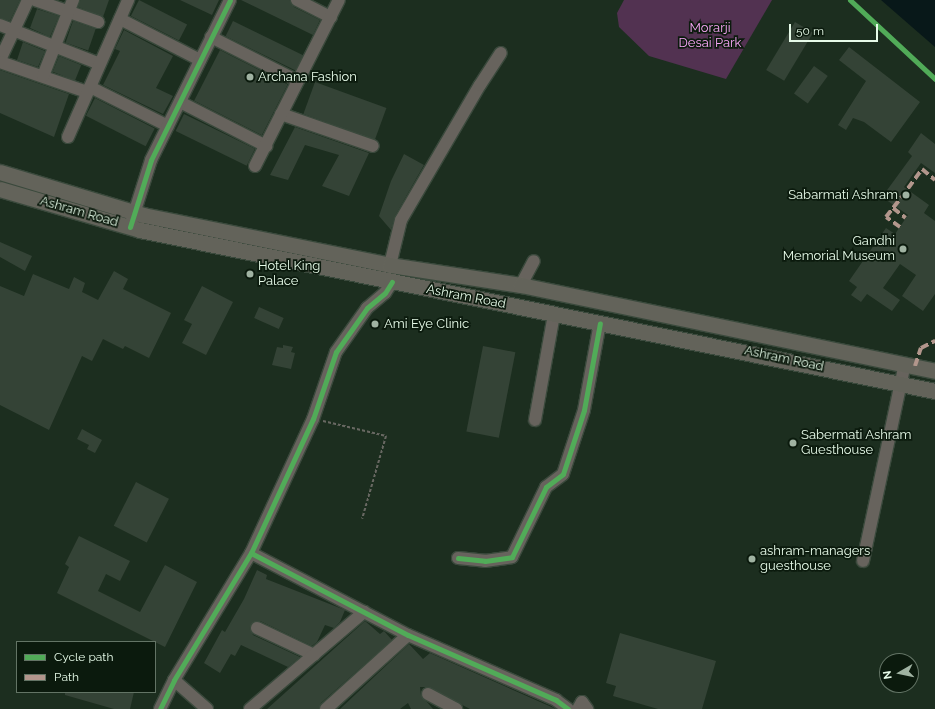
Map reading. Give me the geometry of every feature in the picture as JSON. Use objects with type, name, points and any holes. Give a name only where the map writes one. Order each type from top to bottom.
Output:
[{"type":"main road","name":"Ashram Road","points":[[0,172],[135,212],[390,265],[521,285],[935,371]]},
{"type":"main road","name":"Ashram Road","points":[[0,189],[130,227],[392,282],[935,391]]},
{"type":"street","points":[[28,0],[0,61],[43,76],[89,89],[168,126]]},
{"type":"street","points":[[35,0],[98,22]]},
{"type":"street","points":[[43,76],[73,0]]},
{"type":"street","points":[[68,137],[128,0]]},
{"type":"street","points":[[130,227],[152,160],[230,0]]},
{"type":"street","points":[[297,0],[331,17]]},
{"type":"street","points":[[255,166],[339,0]]},
{"type":"street","points":[[120,19],[200,60]]},
{"type":"street","points":[[0,26],[100,64]]},
{"type":"street","points":[[211,37],[298,81]]},
{"type":"street","points":[[390,265],[401,220],[480,85],[501,53]]},
{"type":"street","points":[[180,102],[266,146]]},
{"type":"street","points":[[281,114],[373,146]]},
{"type":"street","points":[[521,285],[534,261]]},
{"type":"street","points":[[160,709],[174,680],[251,553],[313,419],[336,352],[367,308],[385,293],[392,282]]},
{"type":"street","points":[[535,420],[554,314]]},
{"type":"street","points":[[458,558],[486,561],[512,557],[546,487],[563,474],[584,410],[600,323]]},
{"type":"street","points":[[863,561],[905,364]]},
{"type":"street","points":[[251,553],[408,635],[556,700],[568,709]]},
{"type":"street","points":[[250,709],[364,612]]},
{"type":"street","points":[[257,628],[314,655]]},
{"type":"street","points":[[326,709],[408,635]]},
{"type":"street","points":[[174,680],[207,709]]},
{"type":"street","points":[[428,694],[456,709]]},
{"type":"street","points":[[578,709],[582,702],[587,709]]},
{"type":"path","points":[[313,419],[386,436],[362,519]]},
{"type":"green space","name":"Morarji Desai Park","points":[[624,0],[772,0],[726,79],[649,56],[619,27],[617,13]]},
{"type":"shaded area","points":[[881,0],[935,0],[935,47]]},
{"type":"building","points":[[0,0],[20,0],[10,21],[0,18]]},
{"type":"building","points":[[80,0],[109,0],[103,17],[78,7]]},
{"type":"building","points":[[139,0],[187,25],[179,41],[131,16]]},
{"type":"building","points":[[180,0],[219,0],[212,15]]},
{"type":"building","points":[[241,0],[290,0],[294,7],[320,20],[313,35]]},
{"type":"building","points":[[37,9],[59,16],[50,37],[30,28]]},
{"type":"building","points":[[73,21],[96,29],[88,51],[66,43]]},
{"type":"building","points":[[233,21],[303,55],[296,70],[226,36]]},
{"type":"building","points":[[795,22],[813,33],[784,81],[766,70]]},
{"type":"building","points":[[124,30],[173,56],[156,88],[173,96],[163,114],[103,85],[120,51],[115,49]]},
{"type":"building","points":[[23,42],[45,51],[38,67],[17,60]]},
{"type":"building","points":[[849,47],[920,102],[891,142],[864,122],[853,118],[846,130],[838,125],[866,81],[839,60]]},
{"type":"building","points":[[220,50],[288,85],[262,135],[194,101]]},
{"type":"building","points":[[59,56],[81,65],[75,81],[53,72]]},
{"type":"building","points":[[814,66],[828,76],[808,103],[794,94]]},
{"type":"building","points":[[0,70],[69,94],[54,137],[0,113]]},
{"type":"building","points":[[315,82],[386,108],[375,140],[303,114]]},
{"type":"building","points":[[95,98],[155,128],[146,146],[86,116]]},
{"type":"building","points":[[184,114],[255,149],[247,166],[176,131]]},
{"type":"building","points":[[295,127],[369,153],[349,196],[322,186],[339,155],[305,145],[288,180],[270,175]]},
{"type":"building","name":"Gandhi Memorial Museum","points":[[921,133],[935,144],[935,173],[921,163],[904,187],[929,205],[924,213],[935,221],[935,294],[923,311],[902,296],[916,275],[900,264],[883,288],[900,300],[892,311],[867,294],[861,302],[851,295],[857,287],[849,281],[886,228],[895,234],[908,215],[882,197],[912,156],[908,152]]},
{"type":"building","points":[[404,154],[424,165],[395,216],[391,230],[379,216],[391,181]]},
{"type":"building","points":[[0,242],[32,256],[25,271],[0,257]]},
{"type":"building","points":[[114,271],[128,279],[123,289],[171,313],[149,358],[125,346],[123,349],[103,339],[92,361],[82,356],[49,430],[0,405],[0,286],[24,296],[33,274],[69,289],[74,277],[85,283],[82,292],[98,300]]},
{"type":"building","points":[[202,286],[233,302],[206,355],[182,343],[192,324],[184,320]]},
{"type":"building","points":[[259,307],[284,318],[279,329],[254,318]]},
{"type":"building","points":[[283,345],[293,347],[291,352],[295,353],[291,369],[272,365],[277,347],[283,348]]},
{"type":"building","points":[[483,346],[515,352],[499,438],[466,431]]},
{"type":"building","points":[[82,429],[102,440],[95,453],[87,449],[89,445],[77,439]]},
{"type":"building","points":[[136,482],[169,499],[147,542],[114,526]]},
{"type":"building","points":[[79,536],[130,561],[120,581],[106,574],[98,591],[140,612],[165,565],[197,582],[165,647],[156,642],[156,641],[153,641],[57,593],[69,567],[65,564]]},
{"type":"building","points":[[257,570],[267,575],[266,579],[345,610],[340,622],[334,628],[325,625],[317,642],[312,646],[260,621],[253,622],[250,628],[253,635],[300,657],[288,667],[241,645],[235,656],[231,654],[220,673],[204,663],[222,630],[225,632],[244,599]]},
{"type":"building","points":[[365,621],[380,634],[384,631],[392,640],[321,703],[319,709],[267,709]]},
{"type":"building","points":[[620,633],[716,661],[702,709],[658,709],[613,696],[616,686],[606,683]]},
{"type":"building","points":[[409,644],[423,659],[430,653],[556,709],[470,709],[428,687],[420,687],[421,695],[433,709],[411,709],[408,703],[400,709],[340,709]]},
{"type":"building","points":[[65,693],[134,693],[130,709],[114,709],[65,695]]},
{"type":"marked path","points":[[900,227],[886,217],[922,169],[935,180]]},
{"type":"marked path","points":[[893,208],[906,218]]},
{"type":"marked path","points":[[915,366],[921,348],[935,341]]},
{"type":"cycle path","points":[[130,227],[151,160],[230,0]]},
{"type":"cycle path","points":[[850,0],[935,79]]},
{"type":"cycle path","points":[[160,709],[174,680],[251,553],[313,419],[336,352],[367,308],[385,293],[392,282]]},
{"type":"cycle path","points":[[458,558],[485,561],[512,557],[546,487],[563,474],[584,410],[600,323]]},
{"type":"cycle path","points":[[251,553],[408,635],[556,700],[568,709]]},
{"type":"place","name":"Archana Fashion","points":[[250,77]]},
{"type":"place","name":"Sabarmati Ashram","points":[[906,195]]},
{"type":"place","name":"Gandhi Memorial Museum","points":[[903,249]]},
{"type":"place","name":"Hotel King Palace","points":[[250,274]]},
{"type":"place","name":"Ami Eye Clinic","points":[[375,324]]},
{"type":"place","name":"Sabermati Ashram Guesthouse","points":[[793,443]]},
{"type":"place","name":"ashram-managers guesthouse","points":[[752,559]]}]
